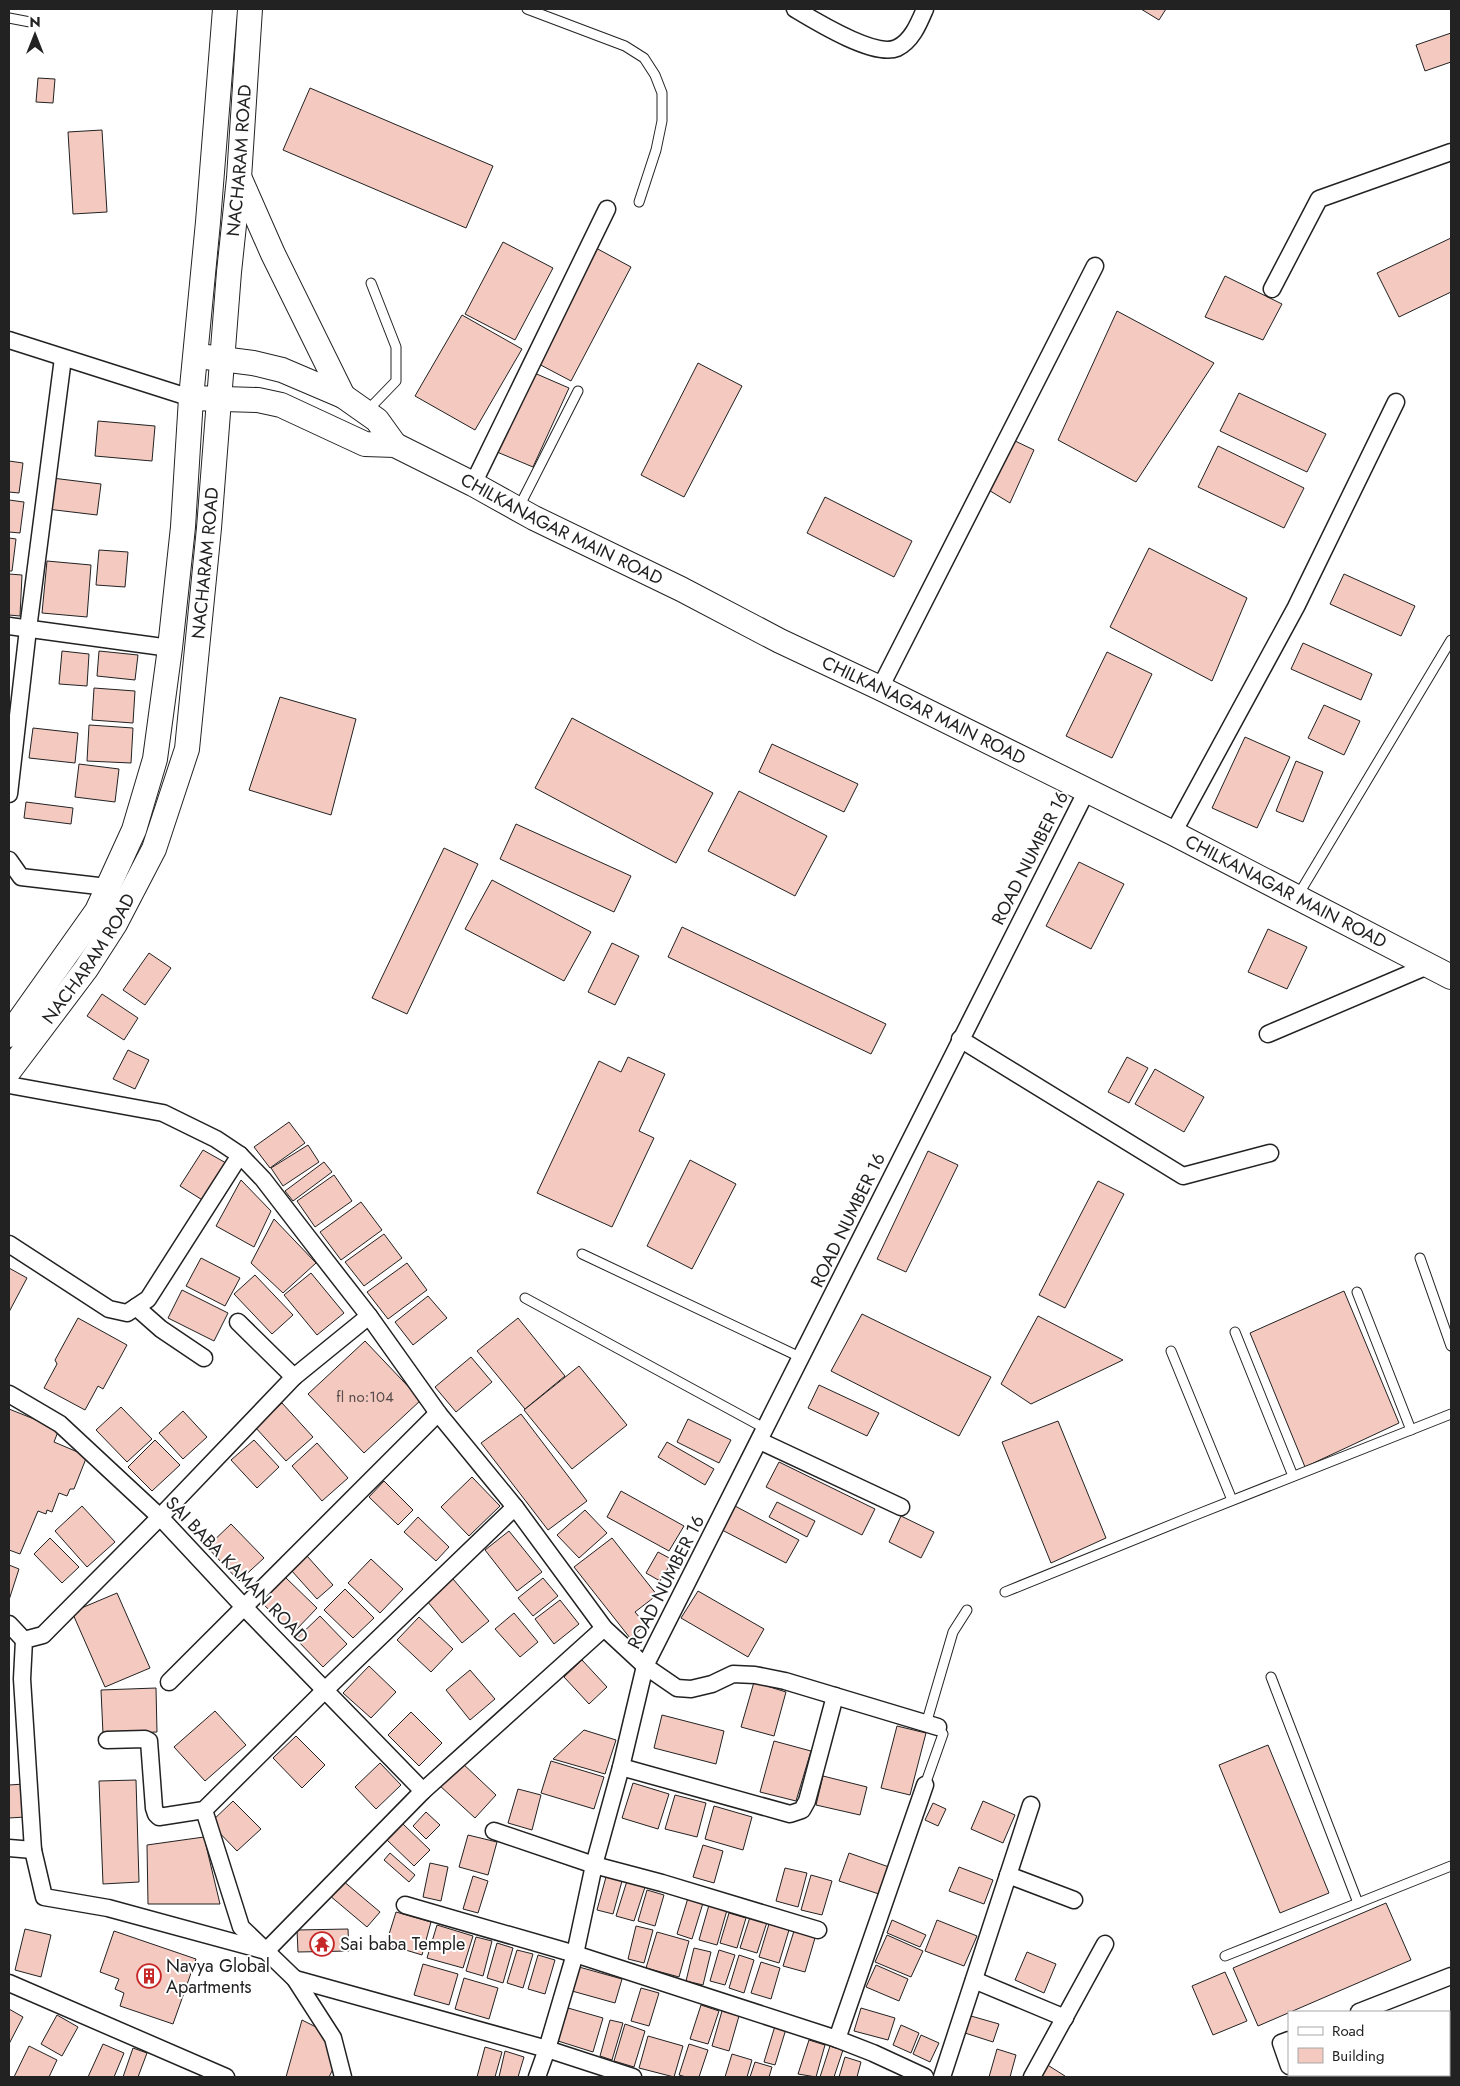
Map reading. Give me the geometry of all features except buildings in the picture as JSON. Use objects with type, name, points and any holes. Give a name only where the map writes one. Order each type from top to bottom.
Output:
[{"type":"main road","name":"NACHARAM ROAD","points":[[9,1035],[97,911],[134,830],[155,759],[170,648],[183,527],[191,398],[210,205],[225,9]]},
{"type":"main road","name":"NACHARAM ROAD","points":[[9,1071],[86,969],[115,924],[154,849],[187,749],[209,528],[218,400],[239,178],[250,9]]},
{"type":"main road","points":[[239,178],[273,254],[342,396]]},
{"type":"main road","points":[[195,356],[253,362],[282,370],[342,396],[378,420],[395,445]]},
{"type":"main road","points":[[191,398],[258,400],[281,404],[365,444],[395,445]]},
{"type":"main road","name":"CHILKANAGAR MAIN ROAD","points":[[395,445],[474,484],[518,509],[682,589],[780,641],[880,688],[1086,792],[1173,833],[1451,977]]},
{"type":"street","points":[[795,9],[837,33],[881,50],[896,49],[908,40],[918,27],[925,9]]},
{"type":"street","points":[[1272,289],[1319,199],[1451,152]]},
{"type":"street","points":[[474,484],[607,209]]},
{"type":"street","points":[[880,688],[1094,266]]},
{"type":"street","points":[[9,340],[191,398]]},
{"type":"street","points":[[9,794],[63,358]]},
{"type":"street","points":[[1173,833],[1296,607],[1396,402]]},
{"type":"street","points":[[9,626],[170,648]]},
{"type":"street","name":"ROAD NUMBER 16","points":[[537,2077],[547,2049],[574,1954],[594,1865],[621,1767],[645,1666],[1086,792]]},
{"type":"street","points":[[9,860],[21,877],[107,887]]},
{"type":"street","points":[[1268,1034],[1430,965]]},
{"type":"street","points":[[960,1039],[1183,1176],[1270,1153]]},
{"type":"street","points":[[9,1085],[163,1113],[216,1139],[240,1155],[263,1179],[369,1316],[438,1413],[515,1507],[604,1628],[645,1666],[677,1688],[691,1689],[712,1684],[733,1674],[748,1675],[785,1681],[932,1726]]},
{"type":"street","points":[[9,1244],[109,1309],[126,1313],[148,1299],[240,1155]]},
{"type":"street","points":[[136,1307],[161,1329],[204,1358]]},
{"type":"street","points":[[24,1640],[43,1634],[160,1517],[294,1377],[369,1316]]},
{"type":"street","points":[[238,1322],[294,1377]]},
{"type":"street","name":"SAI BABA KAMAN ROAD","points":[[9,1394],[60,1424],[160,1517],[244,1607],[423,1791]]},
{"type":"street","points":[[169,1682],[438,1413]]},
{"type":"street","points":[[763,1435],[901,1507]]},
{"type":"street","points":[[107,1740],[145,1739],[149,1741],[154,1808],[159,1817],[204,1810],[325,1690],[515,1507]]},
{"type":"street","points":[[9,1624],[24,1640]]},
{"type":"street","points":[[266,1951],[423,1791],[604,1628]]},
{"type":"street","points":[[24,1640],[15,1681],[33,1850],[44,1898],[108,1908],[266,1951]]},
{"type":"street","points":[[621,1767],[790,1814],[802,1810],[806,1801],[835,1696]]},
{"type":"street","points":[[837,2040],[925,1784]]},
{"type":"street","points":[[942,2077],[1031,1805]]},
{"type":"street","points":[[204,1810],[241,1926],[295,1979],[333,2038],[343,2077]]},
{"type":"street","points":[[494,1830],[594,1865],[662,1883],[818,1930]]},
{"type":"street","points":[[9,1848],[33,1850]]},
{"type":"street","points":[[1008,1875],[1074,1900]]},
{"type":"street","points":[[405,1905],[574,1954],[837,2040],[874,2053],[925,2077]]},
{"type":"street","points":[[1032,2077],[1105,1944]]},
{"type":"street","points":[[1363,2011],[1451,1976]]},
{"type":"street","points":[[295,1979],[547,2049],[633,2077]]},
{"type":"street","points":[[974,1980],[1065,2018]]},
{"type":"street","points":[[9,1984],[226,2077]]},
{"type":"street","points":[[1288,2040],[1281,2044],[1288,2063]]},
{"type":"lane","points":[[527,9],[625,46],[644,58],[655,75],[662,93],[662,122],[656,150],[639,202]]},
{"type":"lane","points":[[9,18],[30,22]]},
{"type":"lane","points":[[366,412],[396,381],[396,347],[371,283]]},
{"type":"lane","points":[[518,509],[578,391]]},
{"type":"lane","points":[[1297,898],[1451,640]]},
{"type":"lane","points":[[582,1254],[802,1358]]},
{"type":"lane","points":[[1420,1258],[1451,1346]]},
{"type":"lane","points":[[1357,1292],[1411,1430]]},
{"type":"lane","points":[[525,1298],[763,1435]]},
{"type":"lane","points":[[1235,1332],[1293,1476]]},
{"type":"lane","points":[[1171,1350],[1232,1500]]},
{"type":"lane","points":[[1005,1592],[1451,1414]]},
{"type":"lane","points":[[925,1784],[943,1734],[932,1726],[953,1632],[966,1610]]},
{"type":"lane","points":[[1270,1677],[1358,1903]]},
{"type":"lane","points":[[1225,1956],[1451,1866]]},
{"type":"place","name":"Sai baba Temple","points":[[322,1944]]},
{"type":"place","name":"Navya Global Apartments","points":[[149,1976]]}]
